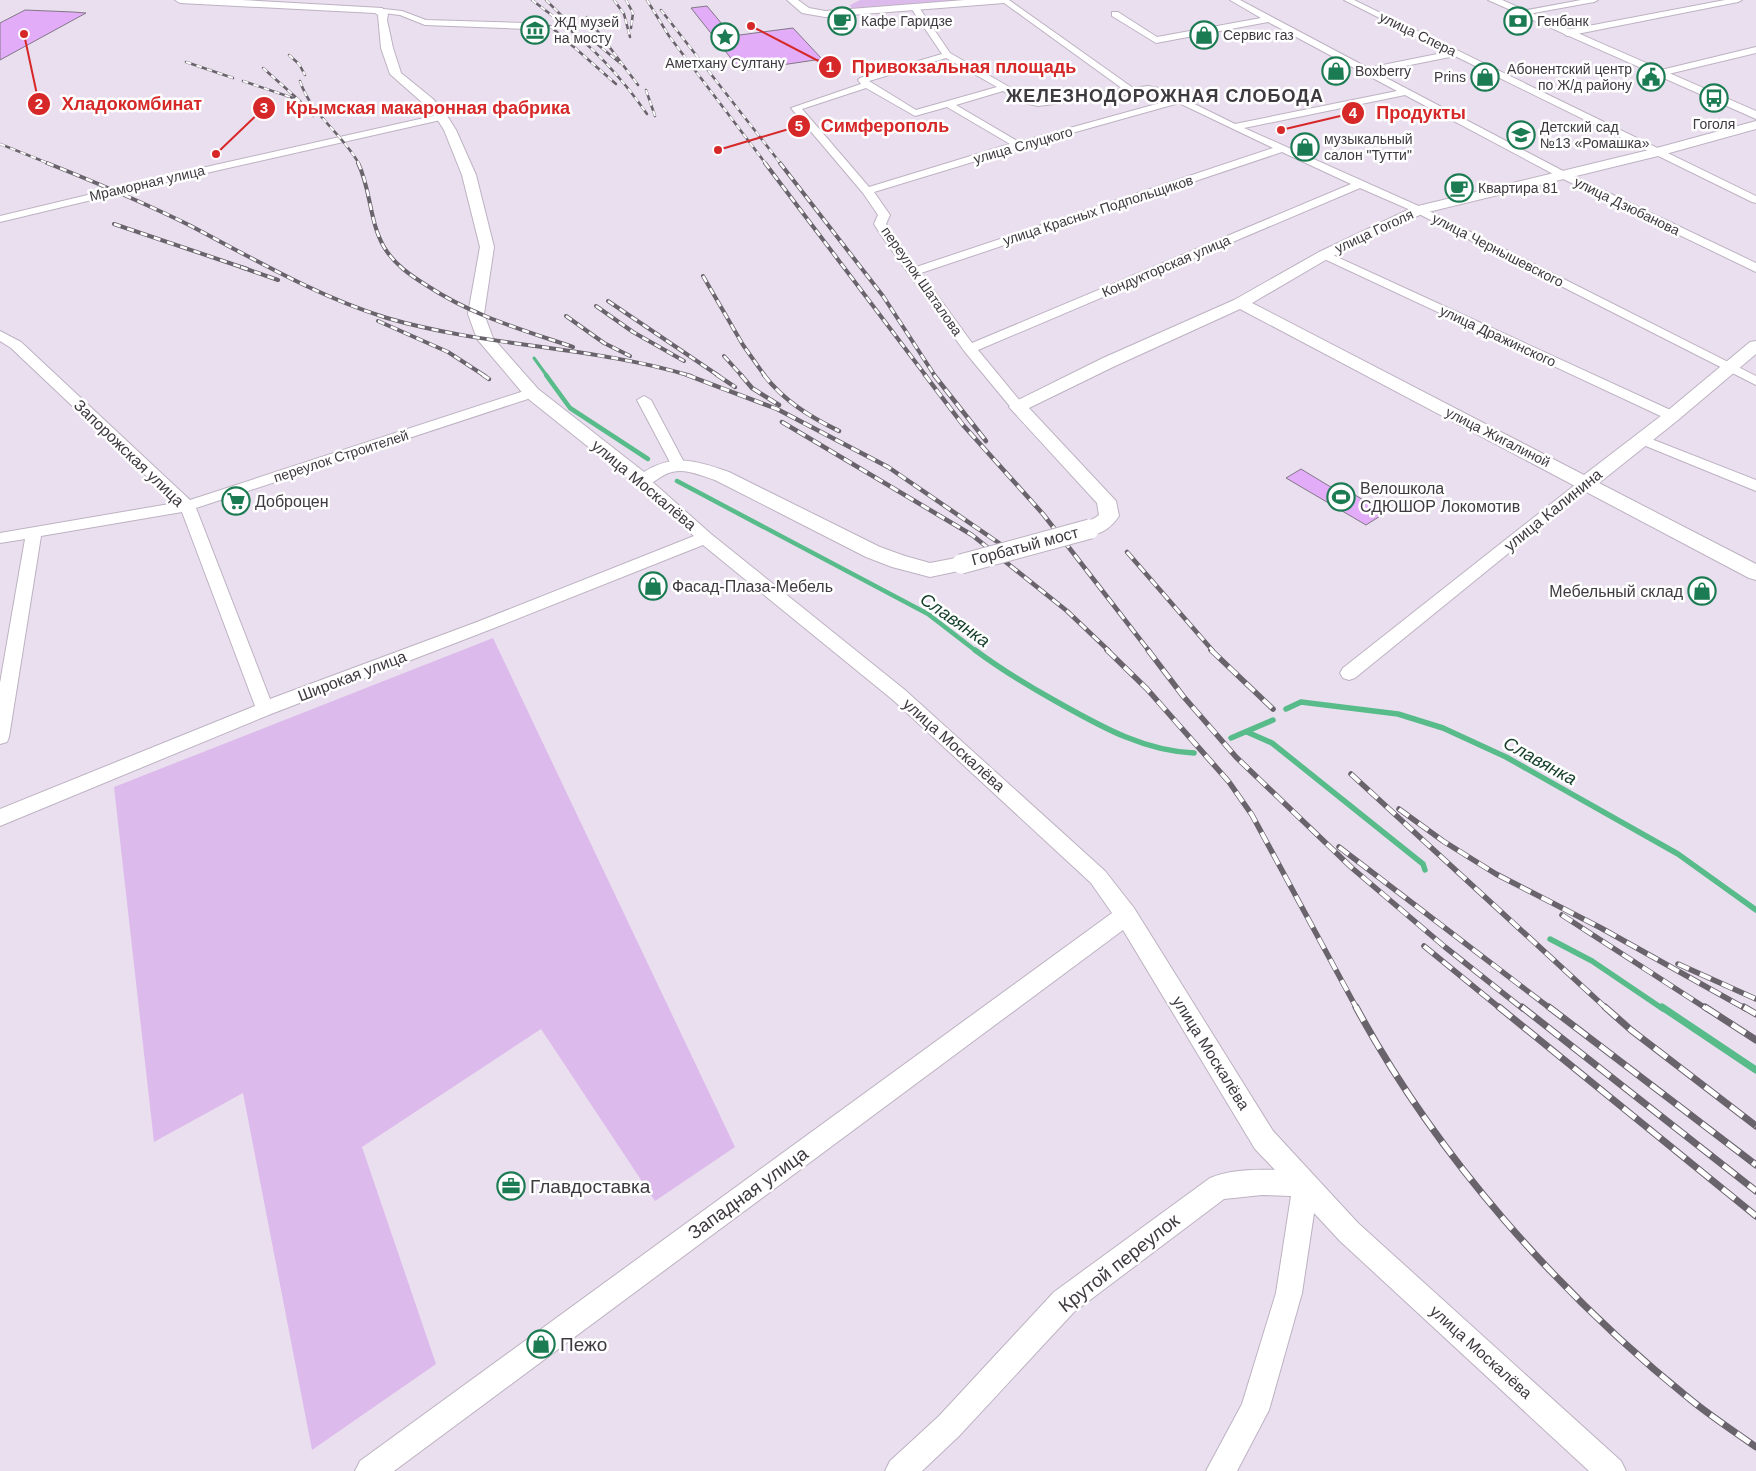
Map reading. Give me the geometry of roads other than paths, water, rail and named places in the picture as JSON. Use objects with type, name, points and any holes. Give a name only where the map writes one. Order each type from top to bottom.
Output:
[{"type":"main road","points":[[180,0],[251,2],[378,10]]},
{"type":"main road","points":[[792,0],[809,13],[825,14],[1004,0]]},
{"type":"main road","points":[[1493,0],[1756,115]]},
{"type":"main road","name":"улица Москалёва","points":[[378,10],[383,14],[382,20],[386,48],[396,74],[429,102],[442,117],[450,130],[469,175],[487,247],[476,314],[485,339],[532,393],[643,482]]},
{"type":"main road","name":"улица Гоголя","points":[[1018,407],[1109,362],[1240,303],[1324,255],[1419,210],[1560,174],[1657,152],[1756,125]]},
{"type":"main road","name":"улица Жигалиной","points":[[1240,303],[1756,573]]},
{"type":"main road","name":"улица Калинина","points":[[1585,484],[1672,416],[1756,346]]},
{"type":"main road","name":"Горбатый мост","points":[[679,466],[699,468],[722,476],[874,552],[899,562],[930,570],[961,564],[1090,529],[1100,525],[1109,516],[1106,501],[1018,407]]},
{"type":"main road","points":[[643,482],[666,467],[679,466]]},
{"type":"street","points":[[1004,0],[1131,91]]},
{"type":"street","name":"улица Дзюбанова","points":[[1234,0],[1560,174],[1756,268]]},
{"type":"street","name":"улица Спера","points":[[1348,0],[1756,200]]},
{"type":"street","points":[[1522,13],[1594,0]]},
{"type":"street","points":[[1567,33],[1738,0]]},
{"type":"street","points":[[378,10],[400,3]]},
{"type":"street","points":[[915,8],[947,55],[1027,101],[1038,103],[1131,91]]},
{"type":"street","points":[[378,10],[402,13],[426,22],[526,26]]},
{"type":"street","points":[[1115,14],[1156,40],[1269,19]]},
{"type":"street","points":[[1660,73],[1756,50]]},
{"type":"street","points":[[1364,71],[1456,53]]},
{"type":"street","points":[[947,55],[863,80],[867,85],[915,113],[1005,88]]},
{"type":"street","name":"переулок Шаталова","points":[[867,85],[796,108],[867,191],[884,215],[880,224],[887,236],[970,349],[1018,407]]},
{"type":"street","name":"улица Чернышевского","points":[[1131,91],[1155,90],[1362,183],[1756,381]]},
{"type":"street","points":[[1234,127],[1405,92]]},
{"type":"street","name":"улица Слуцкого","points":[[867,191],[1180,100]]},
{"type":"street","points":[[948,104],[1018,146]]},
{"type":"street","name":"Мраморная улица","points":[[0,219],[184,174],[442,117]]},
{"type":"street","name":"улица Красных Подпольщиков","points":[[913,272],[1284,148]]},
{"type":"street","name":"Кондукторская улица","points":[[970,349],[1362,183]]},
{"type":"street","name":"улица Дражинского","points":[[1324,255],[1672,416]]},
{"type":"street","name":"Запорожская улица","points":[[0,336],[16,345],[186,506],[265,709]]},
{"type":"street","name":"переулок Строителей","points":[[0,538],[186,506],[532,393]]},
{"type":"street","points":[[644,400],[679,466]]},
{"type":"street","points":[[1642,440],[1756,486]]},
{"type":"street","name":"улица Москалёва","points":[[643,482],[705,538],[899,695],[1098,877],[1126,915],[1264,1140],[1349,1232],[1611,1471]]},
{"type":"street","name":"улица Калинина","points":[[1349,673],[1585,484]]},
{"type":"street","points":[[0,737],[34,533]]},
{"type":"street","name":"Широкая улица","points":[[0,818],[265,709],[483,626],[705,538]]},
{"type":"street","name":"Западная улица","points":[[370,1471],[1126,915]]},
{"type":"street","name":"Крутой переулок","points":[[900,1471],[949,1426],[1064,1302],[1219,1187],[1262,1182],[1306,1184]]},
{"type":"street","points":[[1221,1471],[1255,1410],[1289,1293],[1306,1184]]},
{"type":"waterway","name":"Славянка","points":[[534,358],[547,376]]},
{"type":"waterway","name":"Славянка","points":[[546,375],[570,408],[648,459]]},
{"type":"waterway","name":"Славянка","points":[[677,481],[928,614],[976,651]]},
{"type":"waterway","name":"Славянка","points":[[975,650],[1027,684],[1107,729],[1158,748],[1194,753]]},
{"type":"waterway","name":"Славянка","points":[[1286,709],[1301,702],[1398,714],[1443,728],[1506,757],[1678,854],[1756,910]]},
{"type":"waterway","name":"Славянка","points":[[1231,738],[1273,720]]},
{"type":"waterway","points":[[1247,732],[1272,743],[1423,864],[1425,870]]},
{"type":"waterway","points":[[1550,939],[1592,961],[1663,1009]]},
{"type":"waterway","points":[[1662,1007],[1756,1070]]},
{"type":"railway","points":[[532,0],[558,20]]},
{"type":"railway","points":[[546,0],[567,21]]},
{"type":"railway","points":[[614,0],[624,14],[630,37]]},
{"type":"railway","points":[[626,0],[633,13],[631,28]]},
{"type":"railway","points":[[647,0],[669,36],[766,164]]},
{"type":"railway","points":[[661,10],[781,164]]},
{"type":"railway","points":[[587,17],[638,85]]},
{"type":"railway","points":[[557,20],[606,63],[647,114]]},
{"type":"railway","points":[[550,26],[616,84]]},
{"type":"railway","points":[[585,34],[620,63]]},
{"type":"railway","points":[[289,55],[299,64],[305,75]]},
{"type":"railway","points":[[186,62],[233,78]]},
{"type":"railway","points":[[263,68],[300,101],[313,116]]},
{"type":"railway","points":[[243,81],[296,99]]},
{"type":"railway","points":[[300,81],[305,93],[319,114],[345,143],[359,164]]},
{"type":"railway","points":[[646,90],[655,116]]},
{"type":"railway","points":[[0,144],[50,164]]},
{"type":"railway","points":[[47,163],[118,192],[189,225],[310,288],[387,318],[424,328],[462,335],[616,358],[691,376]]},
{"type":"railway","points":[[358,163],[379,237],[388,253],[403,269],[461,305],[516,328],[573,347]]},
{"type":"railway","points":[[765,163],[926,376]]},
{"type":"railway","points":[[780,163],[883,296],[935,376]]},
{"type":"railway","points":[[114,224],[247,269]]},
{"type":"railway","points":[[241,267],[278,280]]},
{"type":"railway","points":[[703,276],[743,345],[765,376]]},
{"type":"railway","points":[[608,301],[719,376]]},
{"type":"railway","points":[[596,306],[633,332],[684,361]]},
{"type":"railway","points":[[566,316],[604,343],[630,356]]},
{"type":"railway","points":[[378,321],[448,352],[485,376]]},
{"type":"railway","points":[[724,356],[742,376]]},
{"type":"railway","points":[[483,375],[489,379]]},
{"type":"railway","points":[[687,375],[777,409],[888,467],[1012,552]]},
{"type":"railway","points":[[717,375],[735,387]]},
{"type":"railway","points":[[741,375],[752,388],[779,405]]},
{"type":"railway","points":[[764,375],[780,393],[798,408],[839,431]]},
{"type":"railway","points":[[925,375],[963,425],[1043,514],[1149,651]]},
{"type":"railway","points":[[934,375],[986,441]]},
{"type":"railway","points":[[782,422],[972,535],[1067,611],[1109,651]]},
{"type":"railway","points":[[1127,552],[1213,651]]},
{"type":"railway","points":[[1107,650],[1147,689],[1229,782],[1252,815],[1357,1009]]},
{"type":"railway","points":[[1148,650],[1183,696],[1236,757],[1352,868],[1445,947],[1523,1009]]},
{"type":"railway","points":[[1211,650],[1273,709]]},
{"type":"railway","points":[[1351,774],[1607,1009]]},
{"type":"railway","points":[[1399,809],[1443,841],[1496,874],[1601,928],[1746,1009]]},
{"type":"railway","points":[[1339,847],[1551,1009]]},
{"type":"railway","points":[[1562,915],[1707,1009]]},
{"type":"railway","points":[[1424,946],[1501,1009]]},
{"type":"railway","points":[[1678,964],[1756,999]]},
{"type":"railway","points":[[1356,1007],[1388,1063],[1424,1117],[1504,1220],[1548,1269],[1642,1359],[1699,1406],[1756,1447]]},
{"type":"railway","points":[[1499,1007],[1756,1216]]},
{"type":"railway","points":[[1522,1007],[1756,1191]]},
{"type":"railway","points":[[1549,1007],[1756,1165]]},
{"type":"railway","points":[[1605,1007],[1631,1030],[1756,1126]]},
{"type":"railway","points":[[1705,1007],[1756,1040]]},
{"type":"railway","points":[[1744,1007],[1756,1014]]},
{"type":"place","name":"Кафе Гаридзе","points":[[842,21]]},
{"type":"place","name":"Генбанк","points":[[1518,21]]},
{"type":"place","name":"Привокзальная площадь","points":[[751,26]]},
{"type":"place","name":"ЖД музей на мосту","points":[[535,30]]},
{"type":"place","name":"Хладокомбинат","points":[[24,34]]},
{"type":"place","name":"Сервис газ","points":[[1204,35]]},
{"type":"place","name":"Аметхану Султану","points":[[725,37]]},
{"type":"place","name":"Boxberry","points":[[1336,71]]},
{"type":"place","name":"Prins","points":[[1485,77]]},
{"type":"place","name":"Абонентский центр по Ж/д району","points":[[1651,77]]},
{"type":"place","name":"Гоголя","points":[[1714,98]]},
{"type":"place","name":"Продукты","points":[[1281,130]]},
{"type":"place","name":"Детский сад №13 «Ромашка»","points":[[1521,135]]},
{"type":"place","name":"музыкальный салон \"Тутти\"","points":[[1305,147]]},
{"type":"place","name":"Симферополь","points":[[718,150]]},
{"type":"place","name":"Крымская макаронная фабрика","points":[[216,154]]},
{"type":"place","name":"Квартира 81","points":[[1459,188]]},
{"type":"place","name":"Велошкола СДЮШОР Локомотив","points":[[1341,497]]},
{"type":"place","name":"Доброцен","points":[[236,501]]},
{"type":"place","name":"Фасад-Плаза-Мебель","points":[[653,586]]},
{"type":"place","name":"Мебельный склад","points":[[1702,591]]},
{"type":"place","name":"Главдоставка","points":[[511,1186]]},
{"type":"place","name":"Пежо","points":[[541,1344]]},
{"type":"district","name":"ЖЕЛЕЗНОДОРОЖНАЯ СЛОБОДА","points":[[1165,96]]}]
